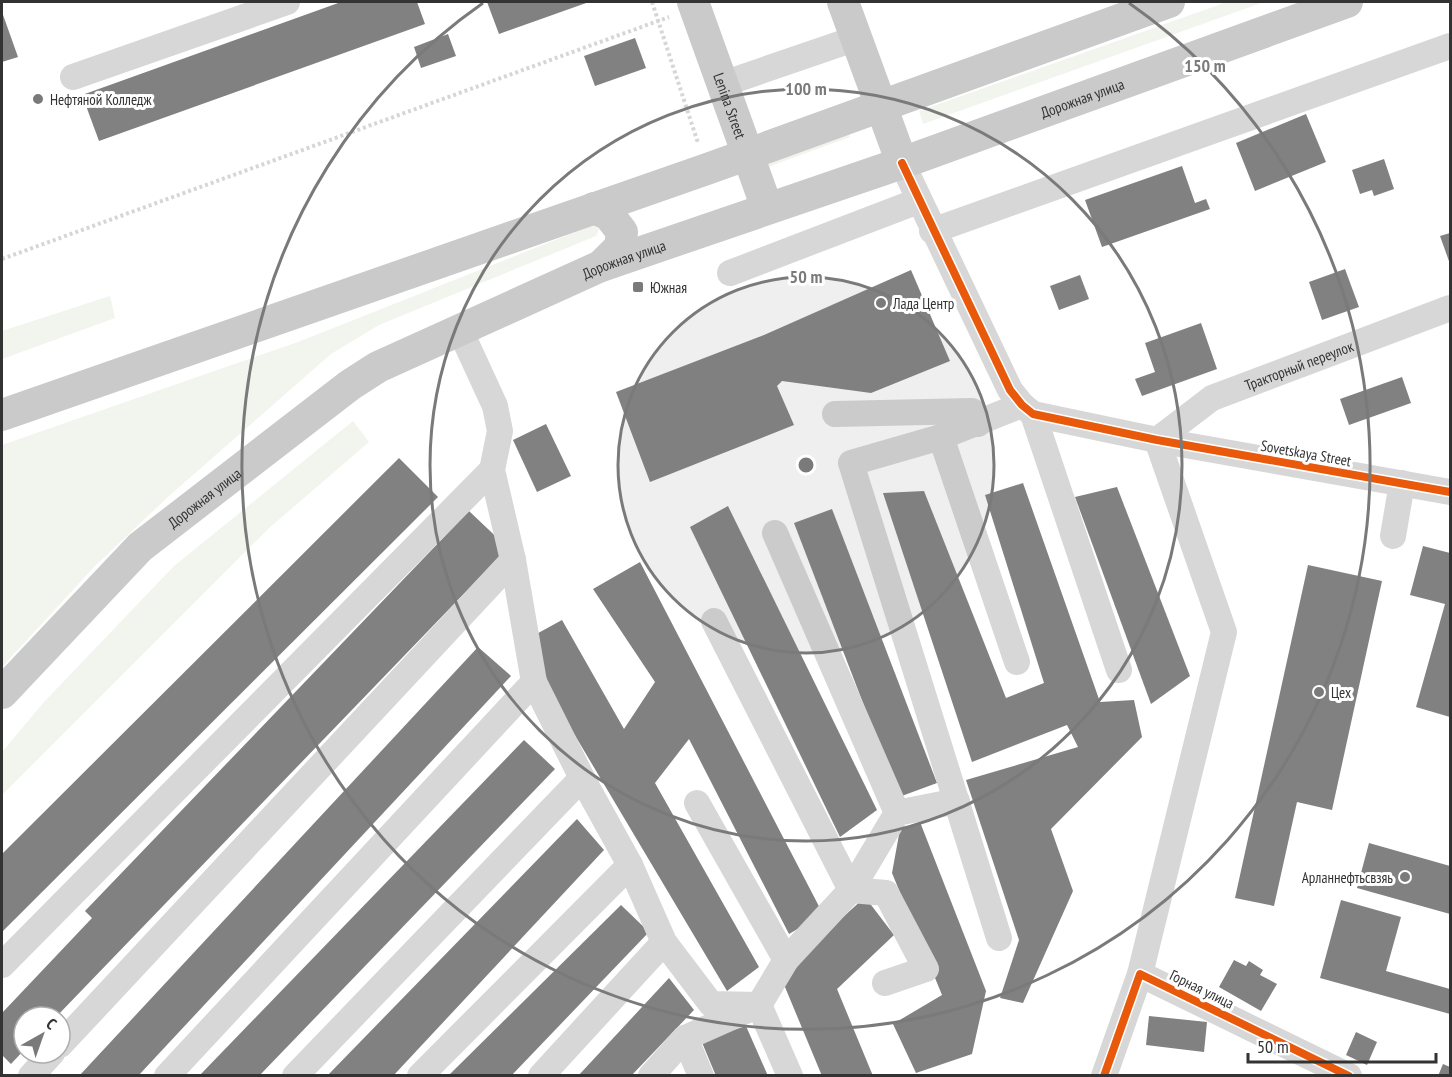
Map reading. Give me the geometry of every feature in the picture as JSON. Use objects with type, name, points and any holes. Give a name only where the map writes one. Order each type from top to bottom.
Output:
[{"type":"main road","points":[[843,2],[902,163]]},
{"type":"main road","points":[[2,415],[707,169],[881,104],[1169,2]]},
{"type":"main road","name":"Дорожная улица","points":[[2,693],[140,547],[350,385],[378,367],[602,266],[902,163],[1347,2]]},
{"type":"main road","name":"Lenina Street","points":[[694,4],[767,208]]},
{"type":"main road","points":[[594,208],[609,215],[622,232],[620,247],[602,266]]},
{"type":"street","points":[[73,77],[287,2]]},
{"type":"street","points":[[723,84],[857,38]]},
{"type":"street","points":[[932,231],[1450,46]]},
{"type":"street","points":[[902,163],[932,231],[1010,390],[1028,410],[1119,669]]},
{"type":"street","points":[[730,273],[918,201]]},
{"type":"street","name":"Тракторный переулок","points":[[1157,440],[1212,398],[1450,308]]},
{"type":"street","points":[[460,330],[495,406],[500,431],[492,470],[513,560],[534,682],[582,778],[630,865],[664,942],[711,1004],[759,1005]]},
{"type":"street","points":[[999,938],[851,463],[1028,410]]},
{"type":"street","name":"Sovetskaya Street","points":[[1028,410],[1157,440],[1450,492]]},
{"type":"street","points":[[835,414],[972,411],[978,424]]},
{"type":"street","points":[[942,437],[1017,662]]},
{"type":"street","points":[[1104,1076],[1140,974],[1224,632],[1157,440]]},
{"type":"street","points":[[2,964],[492,470]]},
{"type":"street","points":[[1393,536],[1402,483]]},
{"type":"street","points":[[775,533],[897,813]]},
{"type":"street","points":[[72,1032],[513,560]]},
{"type":"street","points":[[714,621],[851,890]]},
{"type":"street","points":[[167,1076],[534,682]]},
{"type":"street","points":[[295,1076],[582,778]]},
{"type":"street","points":[[651,1076],[685,1038],[759,1005],[786,960],[851,890],[897,813],[957,801]]},
{"type":"street","points":[[697,803],[786,960]]},
{"type":"street","points":[[420,1076],[630,865]]},
{"type":"street","points":[[851,890],[886,892],[926,969],[885,983]]},
{"type":"street","points":[[541,1076],[664,942]]},
{"type":"street","name":"Горная улица","points":[[1140,974],[1349,1076]]},
{"type":"street","points":[[759,1005],[790,1076]]},
{"type":"street","points":[[685,1038],[702,1076]]},
{"type":"path","points":[[652,2],[707,169]]},
{"type":"path","points":[[2,259],[658,21],[694,4]]},
{"type":"shaded area","points":[[1227,2],[1264,2],[923,124],[919,111]]},
{"type":"shaded area","points":[[847,127],[850,137],[765,168],[761,158]]},
{"type":"shaded area","points":[[593,225],[599,229],[596,236],[379,325],[331,354],[169,496],[94,567],[2,667],[2,445],[298,342]]},
{"type":"shaded area","points":[[110,296],[115,318],[2,359],[2,331]]},
{"type":"shaded area","points":[[353,421],[369,442],[268,529],[2,795],[2,752],[44,702],[174,566]]},
{"type":"building","points":[[341,2],[417,2],[425,24],[99,141],[82,95]]},
{"type":"building","points":[[487,2],[589,2],[499,34]]},
{"type":"building","points":[[2,12],[18,57],[2,62]]},
{"type":"building","points":[[448,34],[456,56],[421,68],[414,47]]},
{"type":"building","points":[[635,38],[646,68],[595,86],[584,56]]},
{"type":"building","points":[[1306,114],[1326,162],[1255,191],[1236,143]]},
{"type":"building","points":[[1384,159],[1394,189],[1374,196],[1372,190],[1360,194],[1352,170]]},
{"type":"building","points":[[1182,166],[1195,203],[1206,199],[1210,209],[1102,247],[1085,200]]},
{"type":"building","points":[[1450,233],[1450,264],[1440,236]]},
{"type":"building","points":[[1345,269],[1359,307],[1322,320],[1309,282]]},
{"type":"building","points":[[911,270],[950,361],[871,393],[782,381],[777,386],[794,425],[650,482],[616,392],[764,335]]},
{"type":"building","points":[[1080,275],[1089,299],[1059,310],[1050,286]]},
{"type":"building","points":[[1201,323],[1217,369],[1142,396],[1135,379],[1155,372],[1145,343]]},
{"type":"building","points":[[1402,377],[1411,403],[1349,425],[1340,399]]},
{"type":"building","points":[[546,424],[571,476],[537,492],[513,440]]},
{"type":"building","points":[[399,458],[438,497],[2,932],[2,854]]},
{"type":"building","points":[[1023,483],[1100,702],[1134,700],[1142,737],[1051,829],[1073,891],[1023,1003],[1000,998],[1019,940],[966,780],[1078,747],[1067,725],[972,762],[883,493],[924,491],[1006,698],[1044,683],[985,495]]},
{"type":"building","points":[[1117,487],[1190,676],[1151,704],[1075,497]]},
{"type":"building","points":[[728,506],[877,810],[840,837],[690,527]]},
{"type":"building","points":[[832,509],[937,783],[899,797],[794,523]]},
{"type":"building","points":[[469,511],[508,548],[68,1005],[12,1005],[11,1064],[2,1055],[2,1013],[92,918],[85,911]]},
{"type":"building","points":[[1423,546],[1450,553],[1450,717],[1416,707],[1445,604],[1410,595]]},
{"type":"building","points":[[640,562],[823,914],[789,934],[689,739],[655,783],[759,967],[727,991],[520,643],[562,620],[624,729],[655,682],[593,589]]},
{"type":"building","name":"Цех","points":[[1308,565],[1382,581],[1332,810],[1297,802],[1274,906],[1235,898]]},
{"type":"building","points":[[478,647],[511,676],[138,1076],[79,1076]]},
{"type":"building","points":[[524,740],[555,769],[259,1076],[199,1076]]},
{"type":"building","points":[[577,819],[604,850],[393,1076],[327,1076]]},
{"type":"building","points":[[920,822],[986,991],[972,1054],[916,1073],[893,1024],[942,995],[892,873],[900,829]]},
{"type":"building","name":"Арланнефтьсвзяь","points":[[1369,843],[1450,866],[1450,914],[1357,888]]},
{"type":"building","points":[[865,897],[894,935],[837,989],[873,1076],[822,1076],[780,975]]},
{"type":"building","points":[[1341,900],[1401,917],[1386,971],[1450,989],[1450,1014],[1320,978]]},
{"type":"building","points":[[621,905],[649,932],[511,1076],[448,1076]]},
{"type":"building","points":[[1234,960],[1246,966],[1249,961],[1263,970],[1260,975],[1277,984],[1261,1011],[1219,987]]},
{"type":"building","points":[[669,978],[694,1010],[631,1076],[578,1076]]},
{"type":"building","points":[[1149,1016],[1207,1022],[1204,1052],[1146,1045]]},
{"type":"building","points":[[746,1026],[768,1076],[716,1076],[701,1040]]},
{"type":"building","points":[[1356,1032],[1377,1042],[1367,1065],[1346,1055]]},
{"type":"building","points":[[1443,1064],[1450,1067],[1450,1076],[1438,1076]]},
{"type":"cycle path","points":[[902,163],[1010,390],[1033,414],[1157,440],[1450,492]]},
{"type":"cycle path","points":[[1104,1076],[1140,974],[1349,1076]]},
{"type":"place","name":"Нефтяной Колледж","points":[[38,99]]},
{"type":"place","name":"Южная","points":[[638,287]]},
{"type":"place","name":"Лада Центр","points":[[881,303]]},
{"type":"place","name":"Цех","points":[[1319,692]]},
{"type":"place","name":"Арланнефтьсвзяь","points":[[1405,877]]}]
